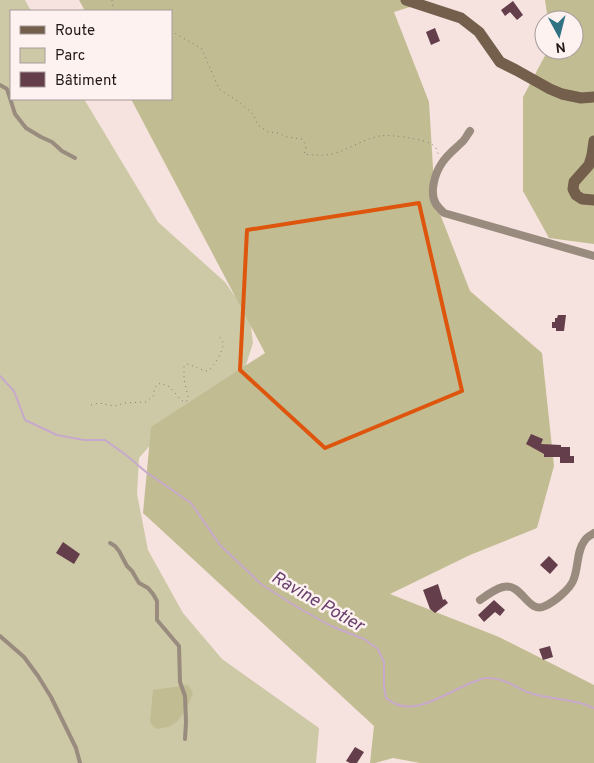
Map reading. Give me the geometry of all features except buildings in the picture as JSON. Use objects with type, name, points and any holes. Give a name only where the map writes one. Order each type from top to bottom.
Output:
[{"type":"main road","points":[[406,0],[461,18],[479,32],[500,62],[542,85],[562,94],[581,98],[594,97]]},
{"type":"main road","points":[[594,141],[589,165],[574,182],[573,189],[582,200],[594,200]]},
{"type":"street","points":[[470,131],[441,163],[433,193],[436,205],[444,212],[594,256]]},
{"type":"street","points":[[480,600],[497,589],[510,586],[516,588],[533,606],[538,608],[544,607],[566,591],[573,580],[582,546],[585,540],[594,533]]},
{"type":"lane","points":[[0,85],[7,89],[10,98]]},
{"type":"lane","points":[[11,100],[15,114],[26,128],[52,142],[75,158]]},
{"type":"lane","points":[[110,543],[119,551],[139,583],[148,588],[153,594],[157,601],[157,620],[179,646],[180,682],[185,696],[185,739]]},
{"type":"lane","points":[[0,636],[24,657],[38,676],[76,748],[80,763]]},
{"type":"path","points":[[172,32],[202,49],[219,89],[253,114],[258,125],[268,132],[302,139],[306,149],[304,154],[331,154],[381,136],[394,136],[421,140],[433,145],[436,148],[441,163]]},
{"type":"path","points":[[91,405],[114,406],[125,403],[146,402],[154,395],[154,389],[161,383],[170,387],[180,400],[187,401],[184,366],[188,364],[205,371],[211,369],[224,346],[219,336]]},
{"type":"highlighted area","points":[[419,203],[462,391],[325,448],[240,370],[247,230]]},
{"type":"green space","points":[[0,0],[25,0],[30,10],[10,10],[10,100],[85,100],[158,222],[225,282],[250,318],[253,343],[245,368],[160,434],[139,458],[137,494],[148,550],[183,613],[222,659],[319,728],[316,763],[0,763]]},
{"type":"shaded area","points":[[79,0],[424,0],[426,2],[394,12],[429,102],[435,201],[470,291],[542,353],[554,466],[537,528],[470,555],[390,594],[499,637],[594,685],[594,763],[420,763],[393,758],[370,763],[374,726],[143,513],[151,427],[265,353],[132,100],[172,100],[172,10],[84,10]]},
{"type":"shaded area","points":[[545,0],[594,0],[594,244],[549,238],[523,191],[523,97],[543,60],[584,60],[584,10],[546,10]]},
{"type":"shaded area","points":[[188,685],[193,693],[182,715],[176,723],[156,729],[150,722],[153,690]]},
{"type":"waterway","name":"Ravine Potier","points":[[0,376],[14,391],[25,420],[57,435],[84,440],[105,440],[146,472],[191,503],[220,545],[261,584],[331,626],[364,639],[378,649],[384,662],[386,698],[393,703],[415,706],[436,699],[467,684],[481,679],[493,678],[538,695],[579,702],[594,708]]}]
